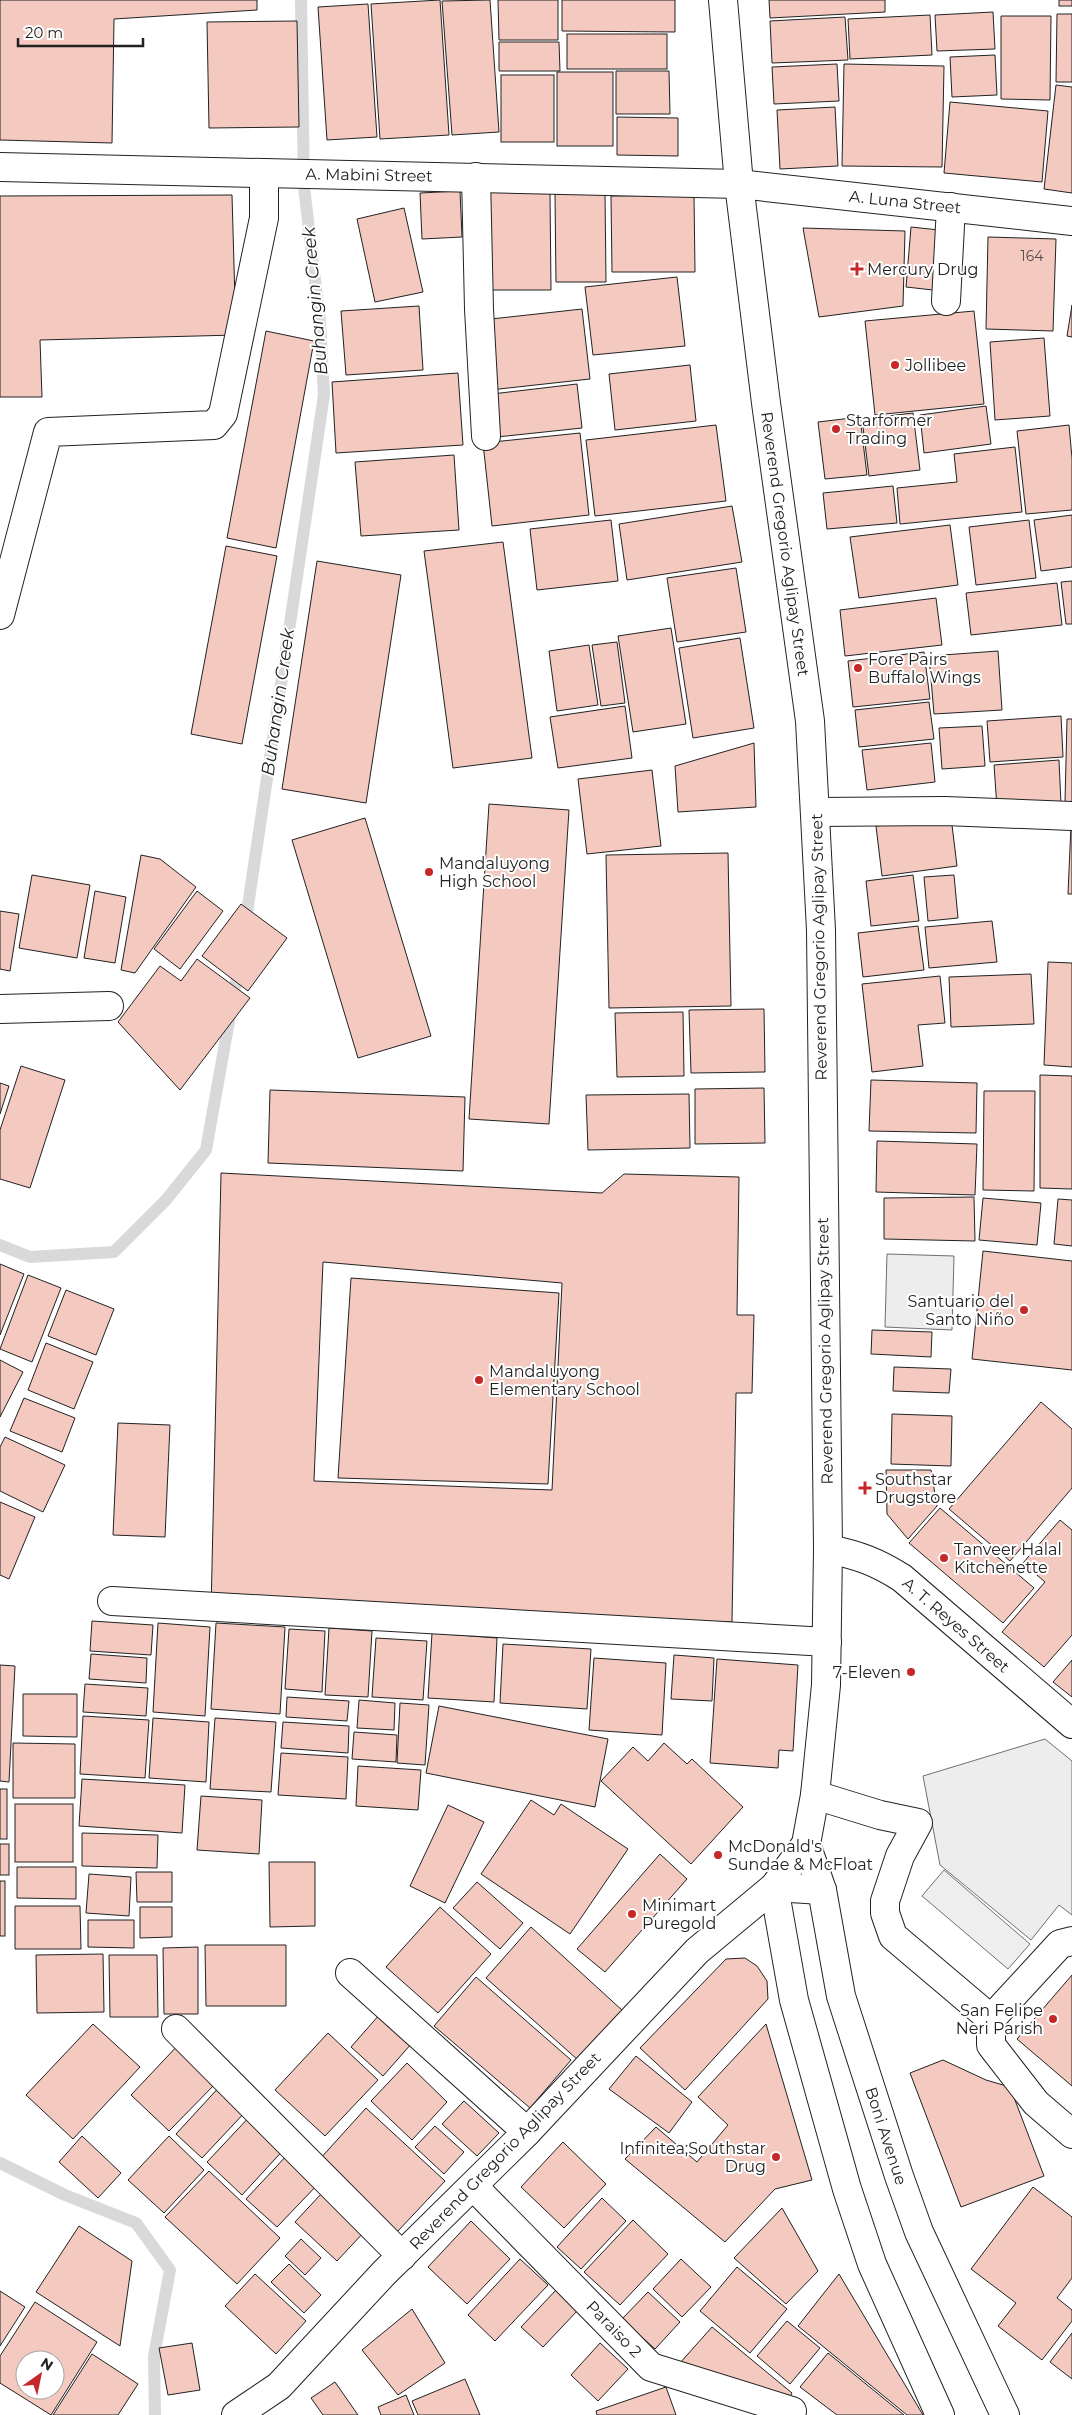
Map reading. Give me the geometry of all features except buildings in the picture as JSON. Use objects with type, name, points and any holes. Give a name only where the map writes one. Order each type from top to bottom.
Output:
[{"type":"main road","name":"Reverend Gregorio Aglipay Street","points":[[236,2415],[279,2386],[402,2256],[527,2132],[697,1951],[774,1887],[806,1844],[815,1795],[826,1685],[828,1548],[821,930],[816,812],[810,721],[772,451],[738,184],[723,0]]},
{"type":"main road","name":"A. Mabini Street","points":[[0,167],[738,184]]},
{"type":"main road","points":[[0,615],[48,432],[214,426],[223,414],[264,218],[270,174]]},
{"type":"main road","points":[[476,177],[478,309],[486,436]]},
{"type":"main road","name":"A. Luna Street","points":[[738,184],[1072,221]]},
{"type":"main road","points":[[946,301],[951,207]]},
{"type":"main road","points":[[816,812],[945,811],[1072,816]]},
{"type":"main road","points":[[0,1009],[109,1006]]},
{"type":"main road","name":"A. T. Reyes Street","points":[[828,1548],[878,1562],[902,1578],[1072,1724]]},
{"type":"main road","points":[[112,1601],[827,1642]]},
{"type":"main road","points":[[815,1795],[880,1815],[918,1823],[900,1856],[885,1901],[885,1913],[893,1936],[991,2019]]},
{"type":"main road","name":"Boni Avenue","points":[[806,1844],[822,1890],[841,1996],[918,2232],[1005,2415]]},
{"type":"main road","points":[[822,1890],[774,1887],[794,2000],[847,2190],[872,2264],[940,2415]]},
{"type":"main road","points":[[1072,1941],[1060,1944],[991,2019],[991,2045],[1036,2103],[1072,2134]]},
{"type":"main road","points":[[350,1973],[527,2132]]},
{"type":"main road","points":[[176,2029],[402,2256]]},
{"type":"main road","name":"Paraiso 2","points":[[473,2186],[651,2367],[792,2411]]},
{"type":"shaded area","points":[[887,1254],[954,1256],[952,1330],[885,1327]]},
{"type":"shaded area","points":[[1045,1739],[1072,1761],[1072,1915],[1059,1905],[1031,1940],[940,1865],[923,1776]]},
{"type":"shaded area","points":[[944,1870],[1030,1944],[1008,1969],[922,1896]]},
{"type":"waterway","name":"Buhangin Creek","points":[[245,926],[324,395],[320,322],[304,187],[301,0]]},
{"type":"waterway","name":"Buhangin Creek","points":[[0,1245],[30,1257],[114,1252],[166,1200],[206,1150],[239,965]]},
{"type":"waterway","name":"Buhangin Creek","points":[[0,2163],[65,2195],[136,2223],[170,2270],[154,2356],[155,2415]]},
{"type":"place","name":"Mercury Drug","points":[[857,269]]},
{"type":"place","name":"Jollibee","points":[[895,365]]},
{"type":"place","name":"Starformer Trading","points":[[836,429]]},
{"type":"place","name":"Fore Pairs Buffalo Wings","points":[[858,668]]},
{"type":"place","name":"Mandaluyong High School","points":[[429,872]]},
{"type":"place","name":"Santuario del Santo Niño","points":[[1024,1310]]},
{"type":"place","name":"Mandaluyong Elementary School","points":[[479,1380]]},
{"type":"place","name":"Southstar Drugstore","points":[[865,1488]]},
{"type":"place","name":"Tanveer Halal Kitchenette","points":[[944,1558]]},
{"type":"place","name":"7-Eleven","points":[[911,1672]]},
{"type":"place","name":"McDonald's Sundae & McFloat","points":[[718,1855]]},
{"type":"place","name":"Minimart Puregold","points":[[632,1914]]},
{"type":"place","name":"San Felipe Neri Parish","points":[[1053,2019]]},
{"type":"place","name":"Infinitea;Southstar Drug","points":[[776,2157]]}]
